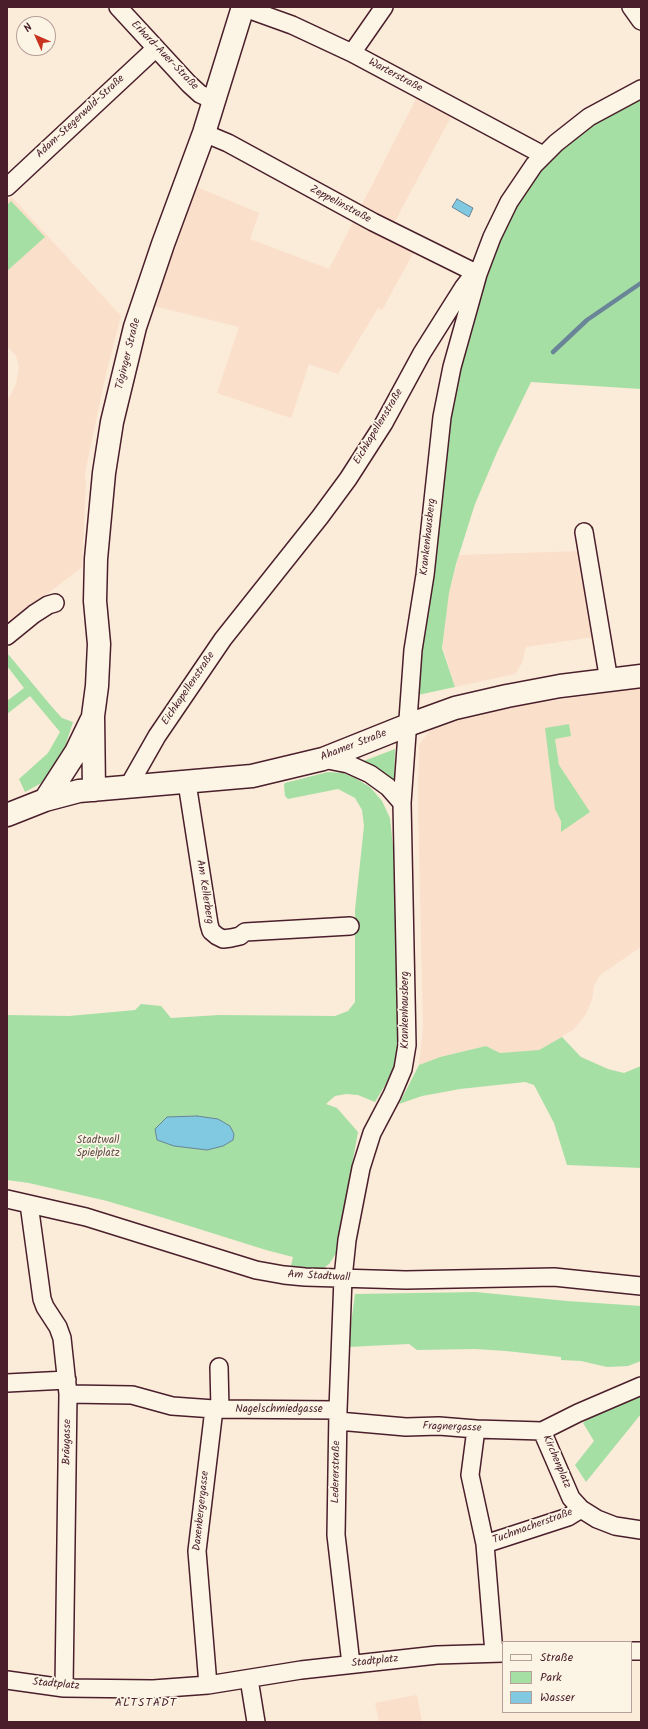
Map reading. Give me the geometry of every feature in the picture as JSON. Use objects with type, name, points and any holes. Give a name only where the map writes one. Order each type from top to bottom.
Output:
[{"type":"street","name":"Erhard-Auer-Straße","points":[[118,7],[189,84],[200,94],[215,101]]},
{"type":"street","name":"Warterstraße","points":[[243,7],[292,25],[352,53],[543,155]]},
{"type":"street","name":"Töginger Straße","points":[[87,791],[97,686],[99,644],[95,600],[96,559],[104,473],[112,422],[127,357],[141,308],[162,244],[215,101],[243,7]]},
{"type":"street","points":[[352,53],[384,7]]},
{"type":"street","points":[[631,7],[641,21]]},
{"type":"street","name":"Adam-Stegerwald-Straße","points":[[7,187],[156,48]]},
{"type":"street","name":"Eichkapellenstraße","points":[[128,786],[161,730],[223,640],[348,479],[384,423],[422,354],[463,288],[470,279],[478,274],[492,236],[508,202],[526,176],[543,155],[570,131],[589,118],[641,89]]},
{"type":"street","name":"Zeppelinstraße","points":[[204,133],[228,143],[367,219],[478,274]]},
{"type":"street","name":"Krankenhausberg","points":[[343,1278],[347,1240],[361,1168],[372,1133],[392,1095],[403,1069],[406,1056],[408,1027],[402,803],[413,650],[425,575],[442,417],[452,367],[478,274]]},
{"type":"street","points":[[584,532],[609,681]]},
{"type":"street","points":[[7,636],[34,614],[55,603]]},
{"type":"street","name":"Ahamer Straße","points":[[87,791],[128,786],[187,783],[252,776],[324,759],[408,725],[455,708],[560,686],[641,676]]},
{"type":"street","name":"Töginger Straße","points":[[45,800],[76,752],[93,716]]},
{"type":"street","name":"Töginger Straße","points":[[76,752],[76,767],[87,791]]},
{"type":"street","points":[[324,759],[348,764],[370,774],[388,787],[402,803]]},
{"type":"street","name":"Am Kellerberg","points":[[187,783],[211,931],[223,939],[240,936],[245,932],[350,926]]},
{"type":"street","points":[[7,815],[45,800],[87,791]]},
{"type":"street","name":"Am Stadtwall","points":[[7,1199],[86,1217],[256,1270],[305,1277],[406,1280],[554,1277],[641,1286]]},
{"type":"street","name":"Bräugasse","points":[[29,1204],[42,1299],[60,1332],[68,1387],[64,1688]]},
{"type":"street","name":"Ledererstraße","points":[[343,1278],[338,1416],[336,1535],[351,1664]]},
{"type":"street","name":"Nagelschmiedgasse","points":[[217,1410],[219,1367]]},
{"type":"street","name":"Nagelschmiedgasse","points":[[7,1383],[68,1387],[132,1395],[172,1406],[217,1410],[338,1416]]},
{"type":"street","name":"Kirchenplatz","points":[[641,1386],[578,1413],[542,1431],[571,1498],[581,1509],[597,1519],[615,1526],[641,1530]]},
{"type":"street","name":"Daxenbergergasse","points":[[208,1685],[197,1551],[217,1410]]},
{"type":"street","name":"Fragnergasse","points":[[338,1416],[406,1427],[439,1426],[476,1429],[542,1431]]},
{"type":"street","name":"Tuchmacherstraße","points":[[476,1429],[470,1475],[485,1544],[498,1653]]},
{"type":"street","name":"Tuchmacherstraße","points":[[485,1544],[568,1517],[581,1509]]},
{"type":"street","name":"Stadtplatz","points":[[7,1680],[64,1688],[153,1689],[208,1685],[301,1670],[437,1655],[498,1653]]},
{"type":"street","points":[[248,1679],[254,1716]]},
{"type":"shaded area","points":[[417,97],[452,115],[394,223],[415,250],[382,310],[378,308],[338,374],[309,364],[291,418],[217,393],[239,327],[154,306],[197,187],[259,213],[250,239],[329,269]]},
{"type":"shaded area","points":[[12,197],[121,316],[105,378],[85,473],[86,483],[82,567],[7,625],[7,399],[16,384],[19,367],[16,356],[7,346],[7,201]]},
{"type":"shaded area","points":[[582,551],[593,637],[526,647],[522,663],[515,674],[455,687],[442,645],[449,593],[459,555]]},
{"type":"shaded area","points":[[641,688],[641,947],[600,975],[594,985],[592,1000],[586,1014],[574,1029],[539,1050],[500,1053],[486,1046],[440,1057],[419,1065],[423,1028],[418,805],[419,745],[431,729],[459,720],[514,706]]},
{"type":"shaded area","points":[[417,1695],[422,1722],[379,1722],[375,1703]]},
{"type":"green space","points":[[641,98],[641,389],[531,382],[498,450],[475,504],[456,564],[449,593],[442,648],[455,687],[418,695],[419,658],[453,396],[462,359],[495,247],[520,197],[542,168],[557,152],[591,126]]},
{"type":"green space","points":[[11,201],[45,237],[7,271],[7,205]]},
{"type":"green space","points":[[8,654],[62,718],[73,722],[61,759],[45,781],[25,792],[19,779],[48,753],[60,732],[30,696],[7,714],[7,701],[24,688],[7,666]]},
{"type":"green space","points":[[569,724],[571,736],[555,739],[559,765],[590,812],[561,832],[561,821],[555,809],[545,728]]},
{"type":"green space","points":[[395,749],[394,784],[361,762]]},
{"type":"green space","name":"Stadtwall Spielplatz","points":[[328,772],[343,773],[370,787],[382,801],[390,818],[395,866],[399,1012],[398,1046],[394,1070],[375,1102],[358,1095],[346,1094],[335,1096],[326,1104],[337,1108],[358,1132],[336,1253],[330,1263],[324,1268],[311,1269],[291,1266],[293,1257],[107,1201],[29,1183],[7,1180],[7,1015],[69,1016],[135,1010],[141,1004],[161,1006],[171,1018],[219,1015],[335,1016],[348,1011],[355,1002],[355,910],[364,826],[362,810],[355,798],[338,789],[288,799],[285,796],[284,785],[285,783]]},
{"type":"green space","points":[[562,1037],[581,1057],[608,1069],[624,1073],[641,1066],[641,1168],[567,1165],[554,1123],[534,1085],[525,1082],[460,1089],[422,1096],[399,1104],[419,1065],[440,1057],[486,1046],[500,1053],[539,1050]]},
{"type":"green space","points":[[476,1292],[567,1301],[641,1306],[641,1361],[628,1366],[607,1367],[581,1361],[561,1360],[561,1357],[506,1351],[475,1349],[417,1350],[409,1344],[348,1347],[355,1294]]},
{"type":"green space","points":[[641,1389],[641,1414],[586,1482],[575,1465],[594,1441],[583,1423],[588,1418]]},
{"type":"water","points":[[457,199],[473,208],[469,217],[452,207]]},
{"type":"water","points":[[197,1116],[218,1119],[230,1126],[234,1134],[233,1140],[223,1146],[207,1150],[174,1146],[157,1140],[155,1129],[167,1117]]},
{"type":"waterway","points":[[553,352],[587,320],[641,283]]},
{"type":"district","name":"ALTSTADT","points":[[146,1704]]}]
